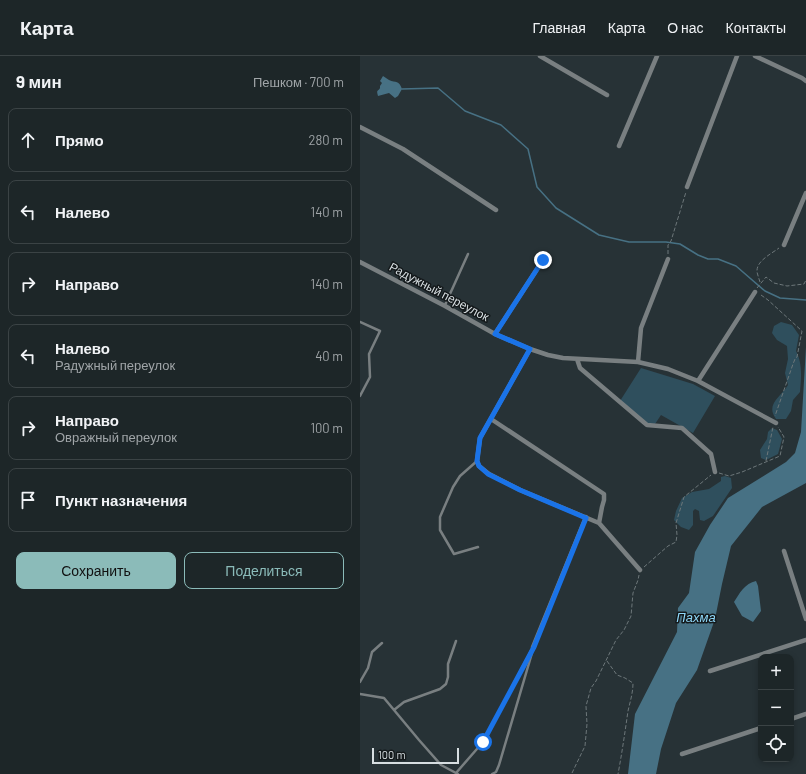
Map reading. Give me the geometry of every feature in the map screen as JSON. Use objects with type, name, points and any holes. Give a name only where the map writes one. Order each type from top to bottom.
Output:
[{"type":"street","points":[[540,56],[607,95]]},
{"type":"street","points":[[619,146],[657,56]]},
{"type":"street","points":[[687,187],[737,56]]},
{"type":"street","points":[[755,56],[806,81]]},
{"type":"street","points":[[360,127],[403,149],[496,210]]},
{"type":"street","points":[[784,245],[806,193]]},
{"type":"street","points":[[638,362],[641,328],[668,259]]},
{"type":"street","points":[[495,334],[543,260]]},
{"type":"street","name":"Радужный переулок","points":[[360,262],[495,334],[530,349],[563,358],[638,362],[668,369],[698,381],[775,423]]},
{"type":"street","points":[[698,381],[756,292]]},
{"type":"street","points":[[530,349],[480,438],[477,461],[479,466],[488,474],[520,490],[599,523],[640,570]]},
{"type":"street","points":[[577,359],[580,368],[647,425],[682,428],[711,454],[715,472]]},
{"type":"street","points":[[491,419],[604,494],[599,523]]},
{"type":"street","points":[[534,647],[586,518]]},
{"type":"street","points":[[784,551],[806,619]]},
{"type":"street","points":[[710,671],[806,640]]},
{"type":"street","points":[[794,718],[806,714]]},
{"type":"street","points":[[682,754],[758,729]]},
{"type":"lane","points":[[444,306],[468,254]]},
{"type":"lane","points":[[360,322],[380,331],[369,354],[370,377],[360,396]]},
{"type":"lane","points":[[477,461],[460,476],[453,487],[440,516],[440,530],[454,554],[478,547]]},
{"type":"lane","points":[[394,710],[404,702],[440,689],[446,684],[448,677],[448,664],[456,640]]},
{"type":"lane","points":[[360,682],[368,668],[372,652],[382,643]]},
{"type":"lane","points":[[360,694],[384,698],[440,765],[457,773],[483,742],[534,647]]},
{"type":"lane","points":[[492,774],[496,772],[499,765],[534,647]]},
{"type":"path","points":[[668,259],[668,245],[672,241],[687,187]]},
{"type":"path","points":[[784,245],[764,259],[758,266],[757,271],[760,283],[766,277],[774,283],[787,286],[804,284],[806,280]]},
{"type":"path","points":[[756,292],[768,300],[802,331],[797,356],[776,412],[766,462]]},
{"type":"path","points":[[572,774],[585,746],[587,724],[586,706],[591,688],[596,681],[616,640],[624,630],[631,616],[633,593],[640,570],[668,546],[676,542],[676,523],[684,497],[715,472],[729,476],[780,456],[784,437],[775,423]]},
{"type":"path","points":[[606,660],[617,675],[633,683],[618,774]]},
{"type":"shaded area","points":[[781,322],[792,325],[799,335],[796,351],[801,366],[801,382],[800,392],[793,400],[791,411],[786,419],[776,419],[773,414],[773,405],[788,385],[785,373],[788,359],[787,346],[777,340],[772,333],[774,326]]},
{"type":"shaded area","points":[[641,368],[693,384],[715,396],[693,433],[661,415],[655,424],[643,423],[620,401]]},
{"type":"shaded area","points":[[772,428],[777,430],[782,439],[778,454],[766,460],[761,458],[760,450],[767,439],[768,432]]},
{"type":"shaded area","points":[[725,476],[731,478],[732,488],[713,516],[704,521],[700,520],[699,511],[695,509],[693,511],[693,525],[689,530],[681,527],[674,520],[682,498],[692,492],[709,489],[721,481],[721,477]]},
{"type":"water","points":[[383,76],[401,86],[402,89],[395,98],[389,93],[378,96],[377,91],[382,83],[380,81]]},
{"type":"water","name":"Пахма","points":[[806,347],[806,483],[762,507],[731,546],[715,619],[697,670],[676,703],[661,749],[656,774],[628,774],[635,714],[677,632],[678,608],[689,593],[695,552],[710,525],[728,498],[786,462],[795,453],[801,432]]},
{"type":"water","points":[[756,581],[761,611],[753,622],[742,616],[734,602],[746,586]]},
{"type":"waterway","points":[[402,89],[438,88],[465,111],[501,125],[528,149],[537,187],[556,208],[599,235],[629,242],[666,242],[680,244],[708,259],[718,259],[736,266],[765,291],[780,298],[806,300]]},
{"type":"route","points":[[483,742],[534,647],[586,518],[520,490],[488,474],[479,466],[477,461],[480,438],[530,349],[495,334],[543,260]]}]
